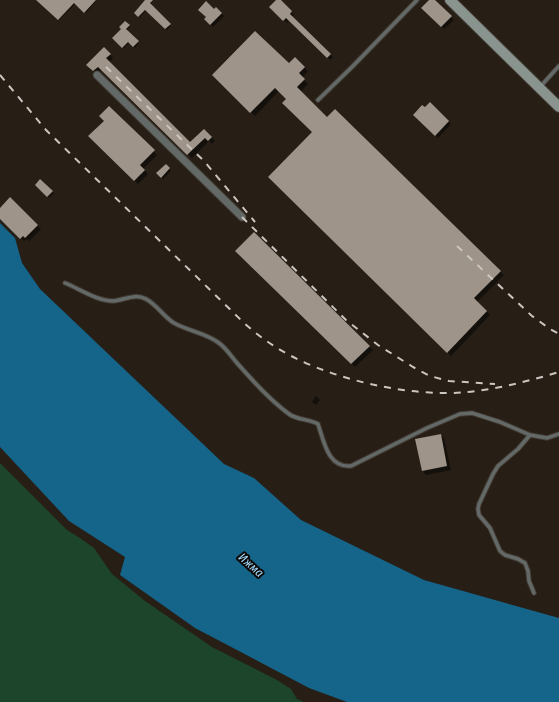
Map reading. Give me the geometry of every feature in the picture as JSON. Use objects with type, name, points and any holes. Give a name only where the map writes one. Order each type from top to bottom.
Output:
[{"type":"main road","points":[[450,0],[559,106]]},
{"type":"street","points":[[97,75],[242,217]]},
{"type":"lane","points":[[318,100],[417,0]]},
{"type":"lane","points":[[539,88],[559,66]]},
{"type":"lane","points":[[65,283],[101,299],[114,301],[135,296],[145,299],[156,306],[173,322],[208,336],[219,343],[261,389],[290,415],[301,419],[310,420],[318,424],[330,456],[339,465],[344,467],[351,466],[427,428],[460,414],[472,413],[500,422],[530,435],[547,438],[559,434]]},
{"type":"lane","points":[[530,435],[518,449],[498,466],[479,504],[478,509],[479,515],[490,528],[496,546],[500,551],[505,555],[525,563],[529,581],[534,593]]},
{"type":"green space","points":[[0,463],[67,530],[94,548],[112,574],[145,601],[212,647],[277,680],[291,689],[297,699],[304,702],[0,702]]},
{"type":"water","name":"Ижма","points":[[0,223],[15,238],[22,263],[40,289],[224,464],[254,478],[301,520],[424,580],[559,618],[559,702],[347,702],[309,688],[195,628],[120,575],[125,557],[69,521],[0,447]]},
{"type":"building","points":[[36,0],[96,0],[84,13],[74,3],[58,20]]},
{"type":"building","points":[[145,0],[153,0],[150,3],[171,24],[165,29],[145,10],[138,17],[134,13]]},
{"type":"building","points":[[276,0],[281,0],[292,11],[290,14],[331,54],[327,58],[286,18],[283,21],[269,7]]},
{"type":"building","points":[[429,0],[435,0],[452,16],[441,27],[421,8]]},
{"type":"building","points":[[206,1],[214,9],[216,7],[222,13],[210,25],[204,19],[206,17],[198,10]]},
{"type":"building","points":[[125,21],[130,25],[126,29],[139,41],[133,47],[128,42],[122,48],[112,38],[121,29],[119,27]]},
{"type":"building","points":[[255,31],[289,63],[295,57],[305,67],[299,73],[305,79],[297,87],[327,117],[335,109],[501,271],[474,298],[487,311],[447,353],[268,177],[312,132],[282,103],[286,99],[275,88],[250,113],[212,75]]},
{"type":"building","points":[[104,47],[111,54],[106,58],[190,142],[204,129],[212,137],[208,141],[205,138],[187,155],[98,67],[93,71],[86,65]]},
{"type":"building","points":[[430,102],[449,121],[435,136],[413,115],[422,105],[425,107]]},
{"type":"building","points":[[109,106],[155,150],[140,165],[145,170],[134,181],[88,136],[104,121],[99,116]]},
{"type":"building","points":[[166,164],[170,168],[161,178],[156,173]]},
{"type":"building","points":[[40,179],[53,191],[47,197],[35,185]]},
{"type":"building","points":[[10,197],[38,225],[25,238],[23,236],[20,239],[0,219],[0,208]]},
{"type":"building","points":[[254,232],[370,346],[351,364],[235,251]]},
{"type":"building","points":[[441,434],[447,466],[422,471],[415,439]]},
{"type":"railway","points":[[106,67],[204,161],[255,222]]},
{"type":"railway","points":[[0,75],[46,130],[243,322],[266,341],[294,357],[317,368],[341,376],[393,389],[419,392],[444,393],[479,391],[559,372]]},
{"type":"railway","points":[[242,217],[346,320],[378,345],[430,376],[449,381],[495,384]]},
{"type":"railway","points":[[457,246],[532,316],[559,334]]}]
